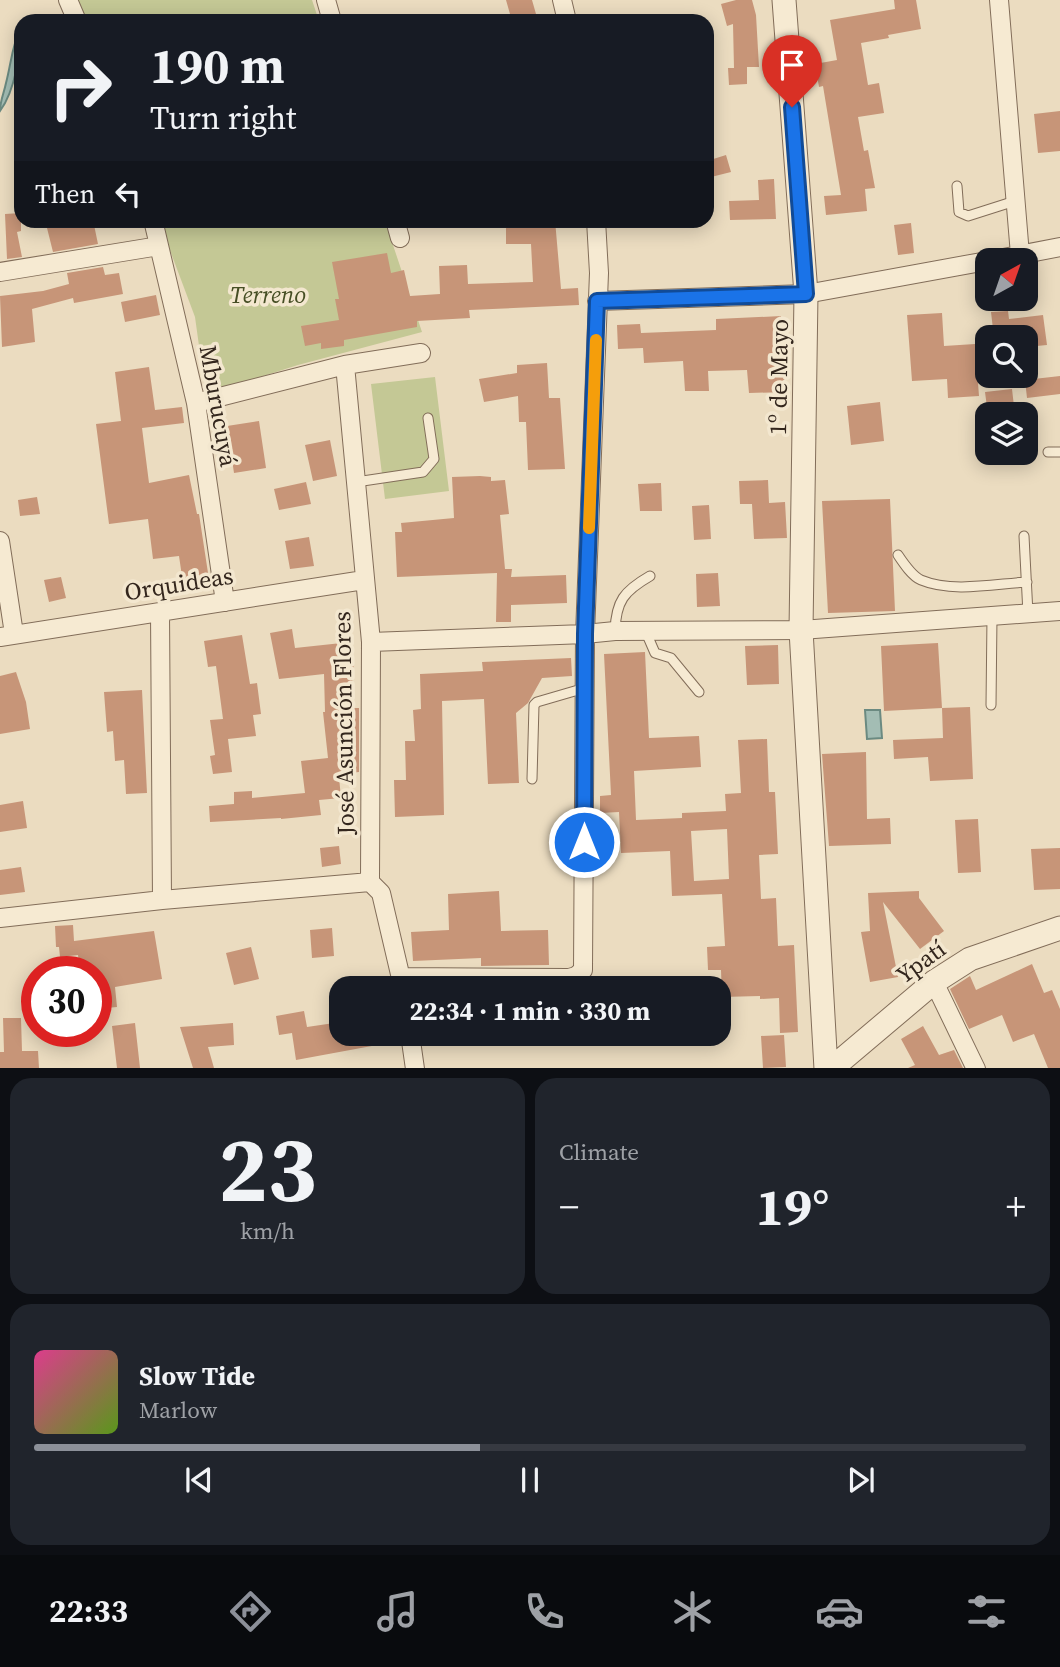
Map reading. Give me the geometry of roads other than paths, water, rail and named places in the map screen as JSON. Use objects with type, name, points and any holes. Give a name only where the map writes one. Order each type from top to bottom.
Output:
[{"type":"street","name":"1º de Mayo","points":[[784,0],[806,294],[802,630],[826,1068]]},
{"type":"street","points":[[999,0],[1019,248]]},
{"type":"street","name":"Mburucuyá","points":[[155,228],[196,403],[225,602]]},
{"type":"street","points":[[573,976],[583,971],[585,634],[599,273],[596,228]]},
{"type":"street","points":[[0,272],[159,246]]},
{"type":"street","points":[[1038,251],[1060,247]]},
{"type":"street","points":[[597,301],[806,294],[975,263]]},
{"type":"street","points":[[196,403],[345,365],[421,354]]},
{"type":"street","name":"José Asunción Flores","points":[[345,365],[371,642],[370,882],[381,893],[400,976]]},
{"type":"street","points":[[0,541],[7,635]]},
{"type":"street","name":"Orquideas","points":[[7,635],[364,580]]},
{"type":"street","points":[[371,642],[645,630],[802,630],[1060,611]]},
{"type":"street","points":[[160,612],[162,900]]},
{"type":"street","points":[[0,918],[162,900],[370,882]]},
{"type":"street","name":"Ypatí","points":[[832,1068],[934,982],[970,958],[1060,928]]},
{"type":"street","points":[[934,982],[976,1068]]},
{"type":"street","points":[[412,1046],[415,1068]]},
{"type":"lane","points":[[957,186],[959,212],[968,216],[1016,201]]},
{"type":"lane","points":[[356,482],[423,472],[430,466],[434,459],[428,418]]},
{"type":"lane","points":[[1048,452],[1060,452]]},
{"type":"lane","points":[[1024,536],[1028,614]]},
{"type":"lane","points":[[898,555],[918,579],[936,584],[969,586],[1027,582]]},
{"type":"lane","points":[[615,631],[616,614],[622,596],[650,576]]},
{"type":"lane","points":[[990,705],[992,617]]},
{"type":"lane","points":[[645,630],[655,653],[671,658],[699,692]]},
{"type":"lane","points":[[532,779],[534,705],[585,688]]},
{"type":"water","points":[[14,48],[14,78],[10,93],[0,111],[1,100]]},
{"type":"water","points":[[865,710],[880,710],[882,738],[867,739]]},
{"type":"park label","name":"Terreno","points":[[268,295]]}]
